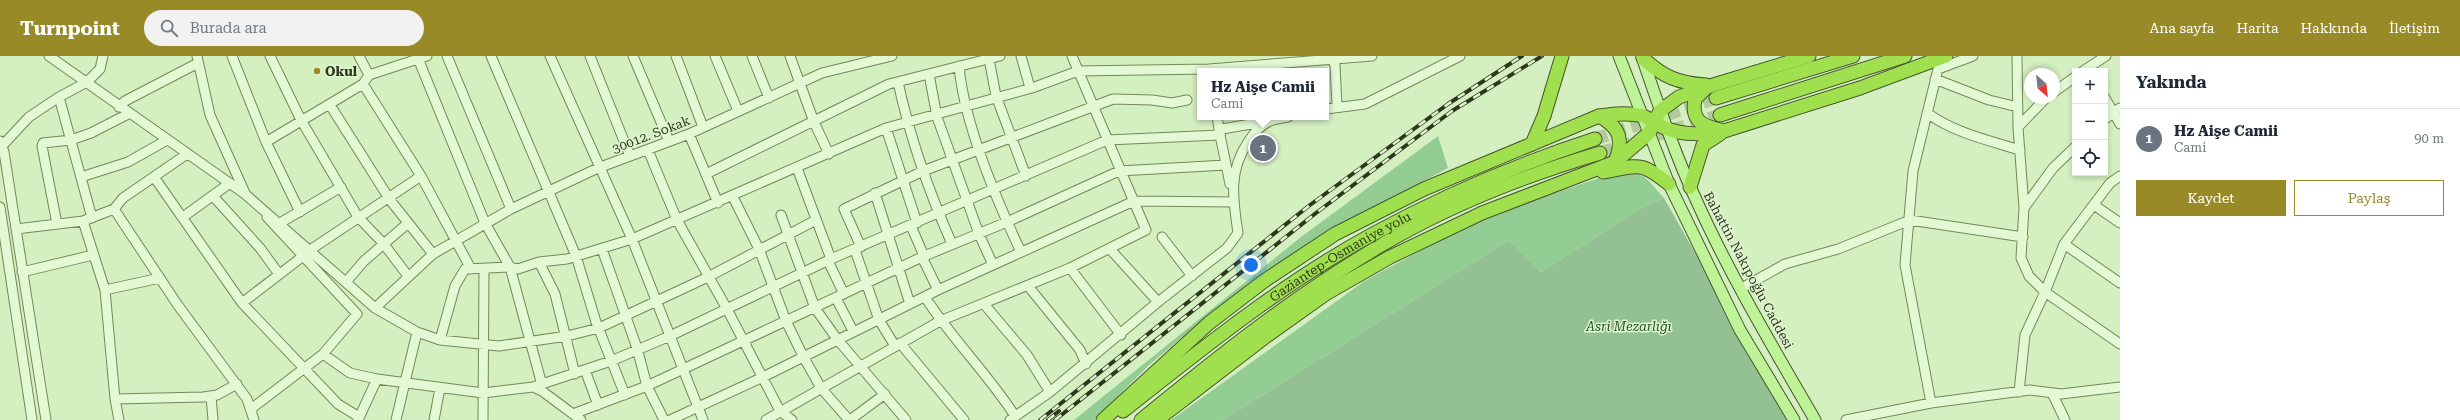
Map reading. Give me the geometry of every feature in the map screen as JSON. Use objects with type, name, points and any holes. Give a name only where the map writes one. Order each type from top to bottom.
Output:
[{"type":"highway","points":[[1532,144],[1544,116],[1562,56]]},
{"type":"highway","points":[[1157,420],[1265,337],[1327,293],[1390,257],[1482,213],[1615,162],[1679,97],[1809,56]]},
{"type":"highway","points":[[1716,98],[1853,56]]},
{"type":"highway","points":[[1720,115],[1905,56]]},
{"type":"highway","points":[[1103,420],[1209,323],[1264,280],[1335,234],[1424,189],[1532,144],[1580,122],[1599,116],[1618,114],[1643,116],[1666,129],[1684,134],[1707,134],[1724,131],[1860,88],[1946,56]]},
{"type":"highway","points":[[1642,57],[1659,73],[1674,80],[1687,84],[1710,86]]},
{"type":"highway","points":[[1710,86],[1695,99],[1693,110],[1697,119],[1706,127],[1724,131]]},
{"type":"highway","points":[[1599,116],[1611,122],[1620,136],[1620,150],[1615,162]]},
{"type":"highway","points":[[1690,187],[1703,145],[1724,131]]},
{"type":"highway","name":"Gaziantep-Osmaniye yolu","points":[[1113,420],[1219,335],[1305,276],[1372,235],[1461,191],[1540,157],[1595,139]]},
{"type":"highway","name":"Gaziantep-Osmaniye yolu","points":[[1141,420],[1232,346],[1318,285],[1379,246],[1462,204],[1548,169],[1600,153]]},
{"type":"highway","points":[[1578,176],[1638,165],[1653,171],[1669,184]]},
{"type":"main road","points":[[1619,56],[1643,116]]},
{"type":"main road","points":[[1642,57],[1669,184],[1740,330],[1794,420]]},
{"type":"main road","name":"Bahattin Nakıpoğlu Caddesi","points":[[1666,129],[1690,187],[1740,289],[1815,420]]},
{"type":"street","points":[[49,56],[87,82],[128,114],[246,194],[375,308],[417,332],[440,340],[499,346],[567,336],[599,328],[627,317],[656,301],[708,277],[816,220]]},
{"type":"street","points":[[46,420],[1,143],[29,117],[59,97],[87,82],[100,69],[103,56]]},
{"type":"street","points":[[232,56],[266,142],[300,212]]},
{"type":"street","points":[[270,56],[301,120],[358,217],[383,243],[408,276]]},
{"type":"street","points":[[359,56],[369,75]]},
{"type":"street","points":[[447,56],[511,209]]},
{"type":"street","points":[[491,56],[576,256],[599,328],[624,395]]},
{"type":"street","points":[[550,56],[598,168],[632,239],[697,409],[703,420]]},
{"type":"street","points":[[590,56],[630,156]]},
{"type":"street","points":[[632,56],[669,141]]},
{"type":"street","points":[[676,56],[703,127]]},
{"type":"street","points":[[716,56],[738,111]]},
{"type":"street","points":[[752,56],[769,98]]},
{"type":"street","points":[[790,56],[814,122],[829,154]]},
{"type":"street","name":"30012. Sokak","points":[[375,308],[433,254],[511,209],[550,192],[598,168],[689,134],[822,73],[892,56]]},
{"type":"street","points":[[706,174],[898,82],[1000,56]]},
{"type":"street","points":[[1021,56],[1030,88]]},
{"type":"street","points":[[766,420],[940,321],[1070,268],[1146,230],[1119,171],[1072,56]]},
{"type":"street","points":[[1253,68],[1372,56]]},
{"type":"street","points":[[1329,108],[1337,106],[1364,104],[1460,56]]},
{"type":"street","points":[[1931,403],[1905,265],[1913,171],[1938,69],[1973,56]]},
{"type":"street","points":[[2017,56],[2018,127],[2024,208],[2021,258],[2029,276],[2045,292],[2120,344]]},
{"type":"street","points":[[2089,68],[2106,56]]},
{"type":"street","points":[[266,142],[363,84],[369,75],[421,57],[485,223],[510,267],[530,342],[538,386],[574,418],[598,405],[647,386],[744,342],[923,256],[1007,222],[1119,171],[1226,166]]},
{"type":"street","points":[[119,107],[125,101],[197,59],[210,115],[246,194]]},
{"type":"street","points":[[989,59],[996,96],[1026,176]]},
{"type":"street","points":[[1332,59],[1335,65],[1337,106]]},
{"type":"street","points":[[959,66],[966,105],[980,149],[1007,222],[1021,252]]},
{"type":"street","points":[[440,340],[455,286],[465,269],[510,267],[518,269],[539,262],[576,256],[602,249],[632,239],[733,197],[886,128],[996,96],[1030,88],[1078,71],[1197,70]]},
{"type":"street","points":[[929,74],[937,114],[952,160],[968,201],[978,234],[993,265]]},
{"type":"street","points":[[1935,79],[1989,100],[2018,107]]},
{"type":"street","points":[[2060,88],[2072,79]]},
{"type":"street","points":[[898,82],[906,122],[939,213],[952,244]]},
{"type":"street","points":[[363,84],[421,176],[471,269]]},
{"type":"street","points":[[59,97],[81,177],[93,255],[105,290],[115,399],[119,420]]},
{"type":"street","points":[[964,420],[897,345],[879,320],[866,283],[858,248],[844,209],[924,171],[980,149],[1012,139],[1114,99],[1152,100],[1172,103],[1187,100]]},
{"type":"street","points":[[2108,101],[2116,110],[2120,124]]},
{"type":"street","points":[[2018,127],[2040,104]]},
{"type":"street","points":[[330,105],[388,197],[407,224],[433,254]]},
{"type":"street","points":[[2108,117],[2116,110]]},
{"type":"street","points":[[1927,113],[1941,123],[1965,134],[2020,150]]},
{"type":"street","points":[[57,224],[40,148],[44,143],[71,140],[91,133],[128,114]]},
{"type":"street","points":[[925,298],[940,321],[998,389],[1013,418],[1086,364],[1158,302],[1234,241],[1238,233],[1218,120]]},
{"type":"street","points":[[1220,135],[1222,129],[1265,120]]},
{"type":"street","points":[[1233,199],[1234,168],[1252,135],[1265,120]]},
{"type":"street","points":[[886,128],[904,180],[923,256],[938,290]]},
{"type":"street","points":[[689,134],[718,203]]},
{"type":"street","points":[[323,354],[350,373],[377,379],[483,393],[538,386],[611,361],[638,348],[670,336],[829,260],[995,190],[1106,140],[1220,135]]},
{"type":"street","points":[[81,177],[128,162],[167,140]]},
{"type":"street","points":[[648,150],[677,220],[727,309],[780,411],[792,420]]},
{"type":"street","points":[[2024,208],[2053,168],[2072,150]]},
{"type":"street","points":[[16,229],[88,220],[114,209],[123,198],[187,154]]},
{"type":"street","points":[[797,168],[853,331]]},
{"type":"street","points":[[154,176],[242,303],[302,368],[338,404],[359,419],[377,379]]},
{"type":"street","points":[[310,250],[421,176]]},
{"type":"street","points":[[2019,392],[2025,335],[2045,292],[2064,244],[2110,183],[2120,176]]},
{"type":"street","points":[[183,217],[230,183]]},
{"type":"street","points":[[280,223],[341,187]]},
{"type":"street","points":[[875,193],[910,304]]},
{"type":"street","points":[[213,196],[260,248],[279,274]]},
{"type":"street","points":[[733,197],[759,250],[774,286],[786,321],[821,388],[849,420],[885,394]]},
{"type":"street","points":[[670,420],[763,378],[803,356],[925,298],[938,290],[1134,201],[1233,199]]},
{"type":"street","points":[[2094,205],[2120,223]]},
{"type":"street","points":[[0,207],[2,230],[32,420]]},
{"type":"street","points":[[251,409],[302,368],[323,354],[357,314],[269,221],[262,208]]},
{"type":"street","points":[[114,209],[160,278],[237,384],[251,409],[254,420]]},
{"type":"street","points":[[781,215],[789,233],[815,308],[837,339],[906,420]]},
{"type":"street","points":[[1740,289],[1785,264],[1838,248],[1910,220],[2023,237]]},
{"type":"street","points":[[346,282],[383,243],[407,224]]},
{"type":"street","points":[[1162,237],[1192,276]]},
{"type":"street","points":[[2064,244],[2120,283]]},
{"type":"street","points":[[1110,248],[1158,302]]},
{"type":"street","points":[[602,249],[638,348],[647,386],[664,420]]},
{"type":"street","points":[[22,272],[93,255]]},
{"type":"street","points":[[242,303],[302,257]]},
{"type":"street","points":[[539,262],[555,294],[567,336],[575,374]]},
{"type":"street","points":[[1070,268],[1121,335]]},
{"type":"street","points":[[483,420],[482,345],[484,269]]},
{"type":"street","points":[[105,290],[160,278]]},
{"type":"street","points":[[1028,286],[1080,350],[1086,364]]},
{"type":"street","points":[[984,304],[1027,355],[1050,392]]},
{"type":"street","points":[[396,420],[417,332]]},
{"type":"street","points":[[585,370],[598,405]]},
{"type":"street","points":[[115,399],[211,396],[237,384]]},
{"type":"street","points":[[434,420],[440,388]]},
{"type":"street","points":[[1846,420],[1931,403],[2030,390],[2061,394],[2119,389]]},
{"type":"street","points":[[2052,393],[2065,420]]},
{"type":"street","points":[[211,396],[213,420]]},
{"type":"green space","points":[[1438,136],[1448,168],[1330,231],[1275,266],[1216,309],[1148,366],[1094,420],[1074,420],[1301,237]]},
{"type":"green space","points":[[1617,172],[1627,172],[1640,175],[1649,181],[1664,198],[1643,207],[1541,272],[1509,240],[1223,420],[1171,420],[1366,280],[1483,217]]},
{"type":"green space","name":"Asri Mezarlığı","points":[[1664,198],[1790,420],[1223,420],[1509,240],[1541,272],[1643,207]]},
{"type":"tunnel","points":[[1595,139],[1716,98]]},
{"type":"tunnel","points":[[1600,153],[1720,115]]},
{"type":"railway","points":[[1040,420],[1310,205],[1448,104],[1522,56]]},
{"type":"railway","points":[[1055,420],[1316,213],[1452,111],[1542,56]]},
{"type":"railway","points":[[1048,420],[1059,411]]},
{"type":"place","name":"Okul","points":[[317,71]]},
{"type":"place","name":"Hz Aişe Camii","points":[[1263,148]]}]
